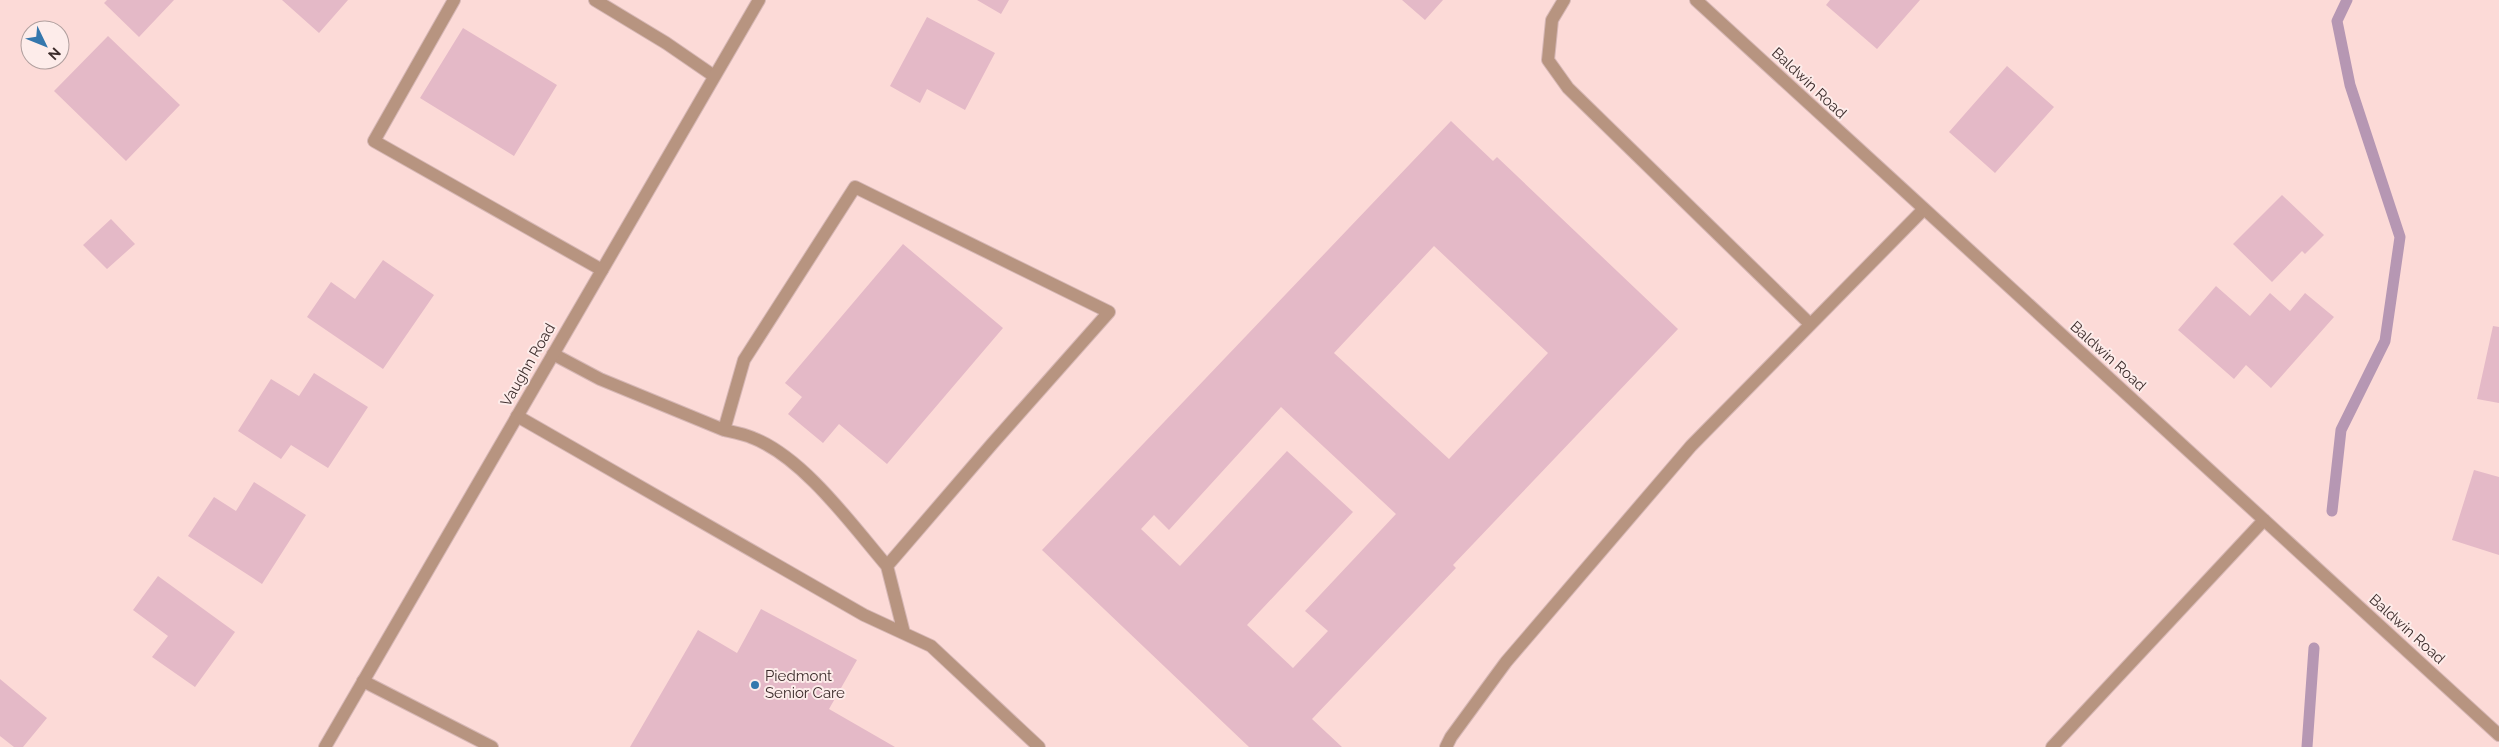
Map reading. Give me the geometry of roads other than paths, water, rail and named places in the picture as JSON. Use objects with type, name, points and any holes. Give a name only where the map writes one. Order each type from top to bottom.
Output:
[{"type":"street","points":[[454,0],[374,142],[602,270]]},
{"type":"street","points":[[595,0],[666,43],[714,76]]},
{"type":"street","name":"Vaughn Road","points":[[325,747],[714,76],[760,0]]},
{"type":"street","points":[[1564,0],[1552,20],[1548,60],[1568,88],[1810,324]]},
{"type":"street","name":"Baldwin Road","points":[[1696,0],[1923,210],[2499,735]]},
{"type":"street","points":[[724,430],[744,360],[855,187],[1110,312],[992,444],[888,566]]},
{"type":"street","points":[[1446,747],[1451,737],[1506,662],[1685,454],[1923,210]]},
{"type":"street","points":[[553,354],[600,379],[724,430],[754,438],[790,462],[816,484],[888,566],[904,633]]},
{"type":"street","points":[[517,416],[864,615],[931,646],[1039,747]]},
{"type":"street","points":[[2052,747],[2264,520]]},
{"type":"street","points":[[363,681],[492,747]]},
{"type":"waterway","points":[[2332,511],[2341,430],[2385,341],[2400,237],[2350,85],[2337,21],[2347,0]]},
{"type":"waterway","points":[[2307,747],[2314,648]]},
{"type":"place","name":"Piedmont Senior Care","points":[[755,685]]}]
